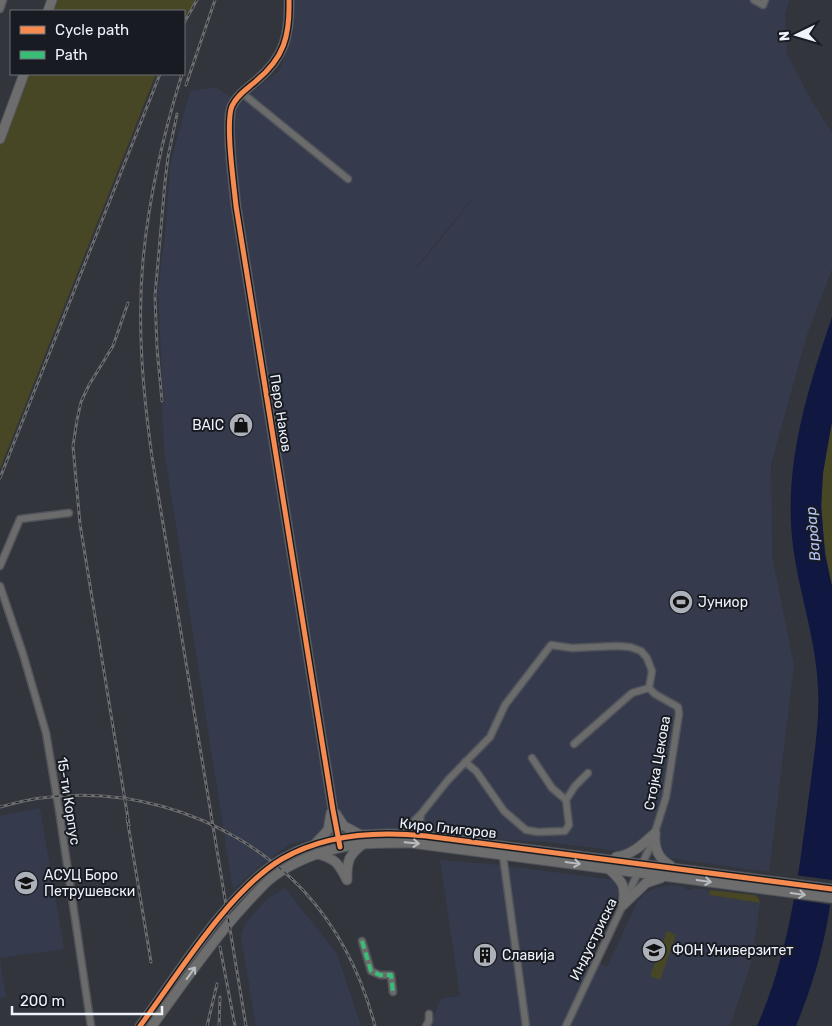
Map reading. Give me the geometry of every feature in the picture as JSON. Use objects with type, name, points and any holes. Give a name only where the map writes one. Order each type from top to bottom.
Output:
[{"type":"street","points":[[0,9],[3,0]]},
{"type":"street","name":"Перо Наков","points":[[289,0],[289,25],[282,51],[268,71],[235,101],[230,116],[234,189],[340,843]]},
{"type":"street","points":[[754,0],[763,5],[765,0]]},
{"type":"street","points":[[0,137],[24,75]]},
{"type":"street","points":[[242,93],[348,179]]},
{"type":"street","points":[[0,566],[20,519],[70,513]]},
{"type":"street","name":"15-ти Корпус","points":[[0,586],[23,654],[46,733],[90,1026]]},
{"type":"street","points":[[402,833],[421,814],[464,762],[490,737],[505,705],[551,645],[572,648],[617,646],[630,647],[641,651],[647,658],[652,671],[649,688],[632,693],[574,744]]},
{"type":"street","name":"Стојка Цекова","points":[[643,863],[661,815],[671,774],[680,714],[678,707],[649,688]]},
{"type":"street","points":[[532,758],[552,788],[566,800]]},
{"type":"street","points":[[464,762],[476,771],[504,811],[526,830],[538,832],[567,830],[569,825],[566,800],[575,786],[588,773]]},
{"type":"street","points":[[332,803],[342,824],[362,839],[349,858],[347,864],[348,880],[339,864],[315,850],[328,830],[332,803]]},
{"type":"street","points":[[421,814],[419,826],[426,836]]},
{"type":"street","name":"Киро Глигоров","points":[[140,1026],[206,935],[240,895],[271,867],[294,853],[315,850],[340,843],[402,833],[643,863],[672,872],[765,885],[832,898]]},
{"type":"street","points":[[604,859],[625,856],[639,848],[655,833]]},
{"type":"street","points":[[624,905],[646,883],[672,872],[656,849],[655,833]]},
{"type":"street","name":"Киро Глигоров","points":[[362,839],[411,843],[638,873],[672,872]]},
{"type":"street","name":"Киро Глигоров","points":[[152,1026],[220,934],[258,891],[270,879],[315,850]]},
{"type":"street","points":[[503,856],[526,1026]]},
{"type":"street","name":"Индустриска","points":[[566,1026],[643,863]]},
{"type":"street","points":[[608,868],[622,881],[625,895],[624,905]]},
{"type":"street","name":"Киро Глигоров","points":[[765,885],[832,889]]},
{"type":"street","points":[[362,941],[371,971],[380,975],[391,975],[394,992]]},
{"type":"street","points":[[426,1026],[429,1021],[429,1014]]},
{"type":"shaded area","points":[[52,0],[197,0],[185,21],[185,10],[48,10]]},
{"type":"shaded area","points":[[294,0],[789,0],[785,15],[787,54],[809,96],[832,133],[832,269],[807,335],[771,464],[772,555],[794,665],[769,872],[546,842],[487,839],[426,832],[359,830],[290,844],[256,869],[233,890],[164,449],[162,403],[165,403],[158,289],[166,227],[170,165],[190,91],[216,87],[239,103],[279,71],[293,33]],"holes":[[[494,172],[440,240],[414,271]]]},
{"type":"shaded area","points":[[25,75],[156,75],[0,469],[0,140]]},
{"type":"shaded area","points":[[832,422],[832,586],[823,524],[822,484],[827,443]]},
{"type":"shaded area","name":"АСУЦ Боро Петрушевски","points":[[40,808],[64,949],[0,958],[0,816]]},
{"type":"shaded area","points":[[440,860],[490,864],[616,880],[619,888],[616,900],[590,960],[607,967],[638,900],[643,894],[656,888],[670,885],[683,886],[687,890],[694,888],[710,890],[709,895],[760,903],[751,963],[729,1026],[430,1026],[441,998],[460,996]]},
{"type":"shaded area","points":[[285,888],[337,954],[361,1026],[256,1026],[241,936],[245,924],[267,899]]},
{"type":"shaded area","points":[[710,890],[755,895],[760,903],[709,895]]},
{"type":"shaded area","points":[[667,931],[676,935],[660,980],[650,976]]},
{"type":"shaded area","points":[[0,959],[6,997],[0,998]]},
{"type":"water","name":"Вардар","points":[[832,317],[832,422],[823,473],[821,506],[825,554],[832,586],[832,890],[827,925],[819,959],[809,993],[796,1026],[757,1026],[778,968],[792,909],[802,849],[816,738],[818,712],[817,669],[793,546],[791,487],[799,430],[814,373]]},
{"type":"pier","points":[[795,875],[832,880],[832,905],[791,899]]},
{"type":"railway","points":[[185,21],[197,0]]},
{"type":"railway","points":[[186,85],[215,0]]},
{"type":"railway","points":[[0,478],[160,75]]},
{"type":"railway","points":[[182,75],[158,166],[149,213],[141,285],[142,359],[152,457],[246,1026]]},
{"type":"railway","points":[[162,401],[155,296],[168,157],[177,114]]},
{"type":"railway","points":[[128,303],[113,346],[81,402],[73,446],[80,524],[129,825]]},
{"type":"railway","points":[[0,807],[40,798],[81,795],[122,798],[163,806],[202,820],[238,839],[273,862],[303,890],[327,920],[356,971],[375,1026]]},
{"type":"railway","points":[[127,818],[151,962]]},
{"type":"railway","points":[[220,947],[235,1026]]},
{"type":"railway","points":[[207,1026],[217,984]]},
{"type":"railway","points":[[219,1026],[220,997]]},
{"type":"marked path","points":[[362,941],[371,971],[380,975],[391,975],[393,992]]},
{"type":"cycle path","points":[[289,0],[288,25],[279,55],[273,64],[239,95],[234,102],[229,126],[236,206],[340,847]]},
{"type":"cycle path","points":[[140,1026],[205,935],[242,891],[262,873],[282,859],[316,844],[334,839],[371,834],[426,836],[832,889]]},
{"type":"place","name":"BAIC","points":[[241,425]]},
{"type":"place","name":"Јуниор","points":[[681,602]]},
{"type":"place","name":"АСУЦ Боро Петрушевски","points":[[26,883]]},
{"type":"place","name":"ФОН Универзитет","points":[[654,950]]},
{"type":"place","name":"Славија","points":[[485,955]]}]
